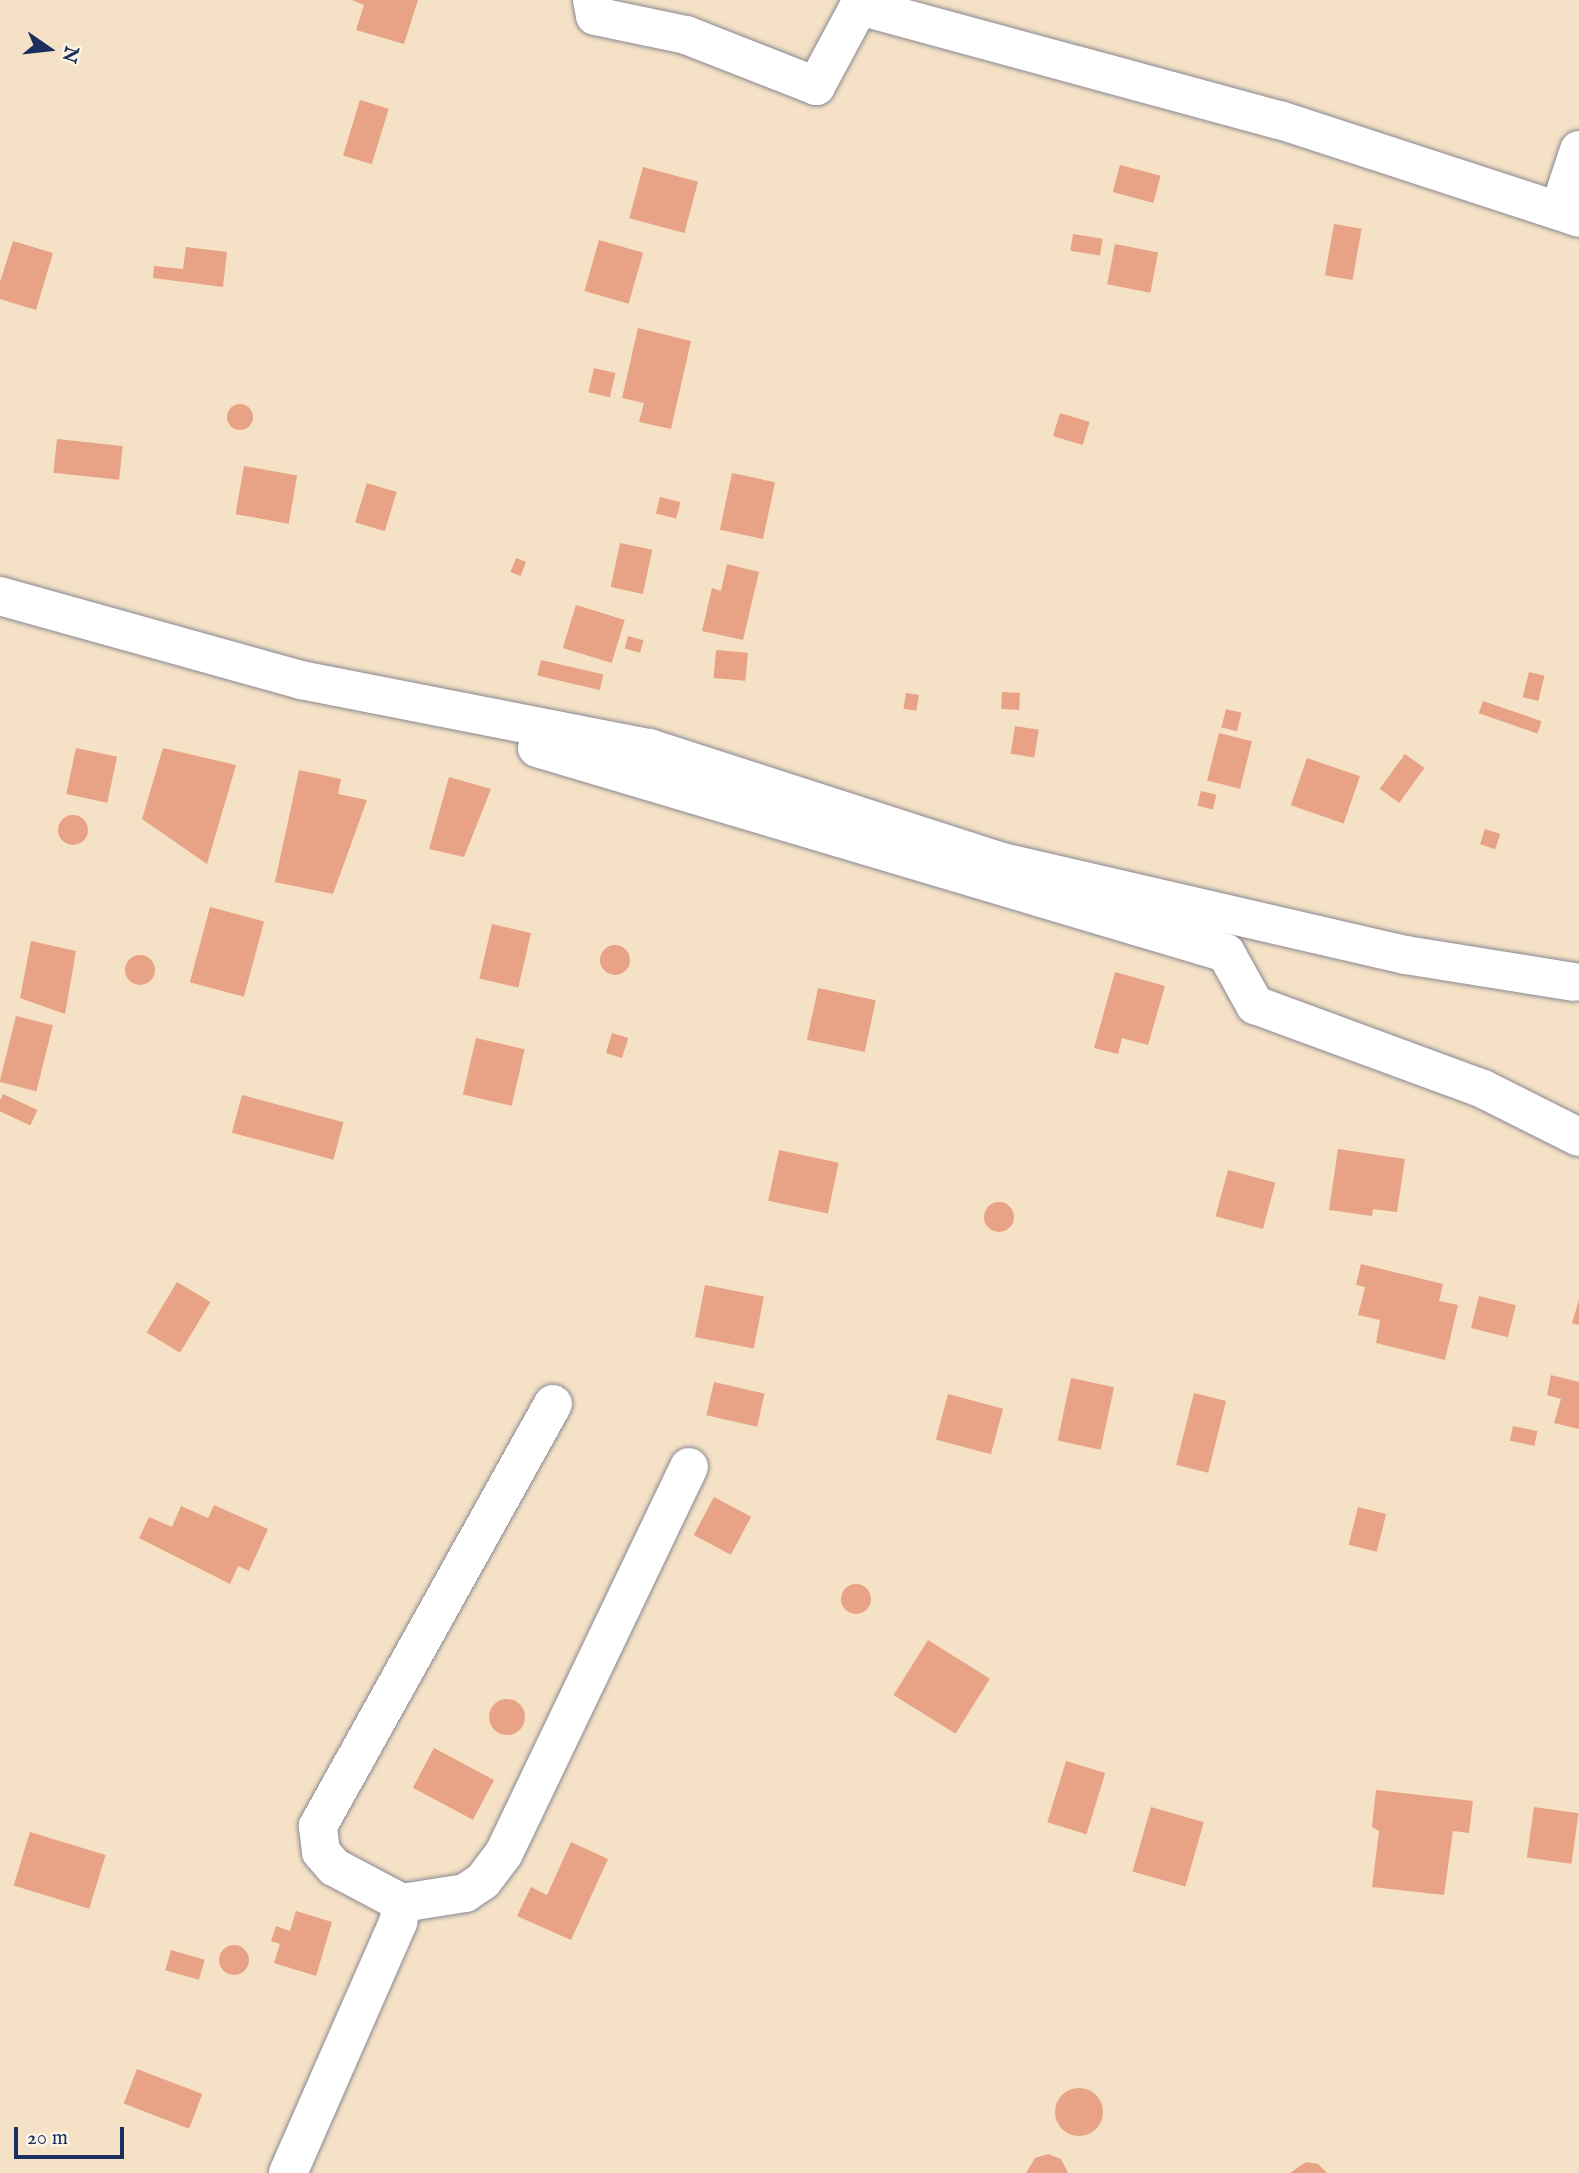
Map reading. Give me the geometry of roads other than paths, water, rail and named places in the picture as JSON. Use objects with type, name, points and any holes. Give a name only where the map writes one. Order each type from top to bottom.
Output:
[{"type":"street","points":[[592,0],[595,16],[686,35],[816,86],[859,6],[1280,120],[1569,214],[1579,150]]},
{"type":"street","points":[[0,596],[301,680],[649,748],[998,860],[1406,955],[1574,982]]},
{"type":"street","points":[[385,698],[653,786],[1226,953],[1255,1005],[1483,1089],[1579,1137]]},
{"type":"street","points":[[553,1405],[318,1826],[321,1852],[334,1867],[402,1903],[465,1894],[483,1881],[504,1853],[689,1467]]},
{"type":"street","points":[[288,2173],[398,1923],[402,1903]]}]
